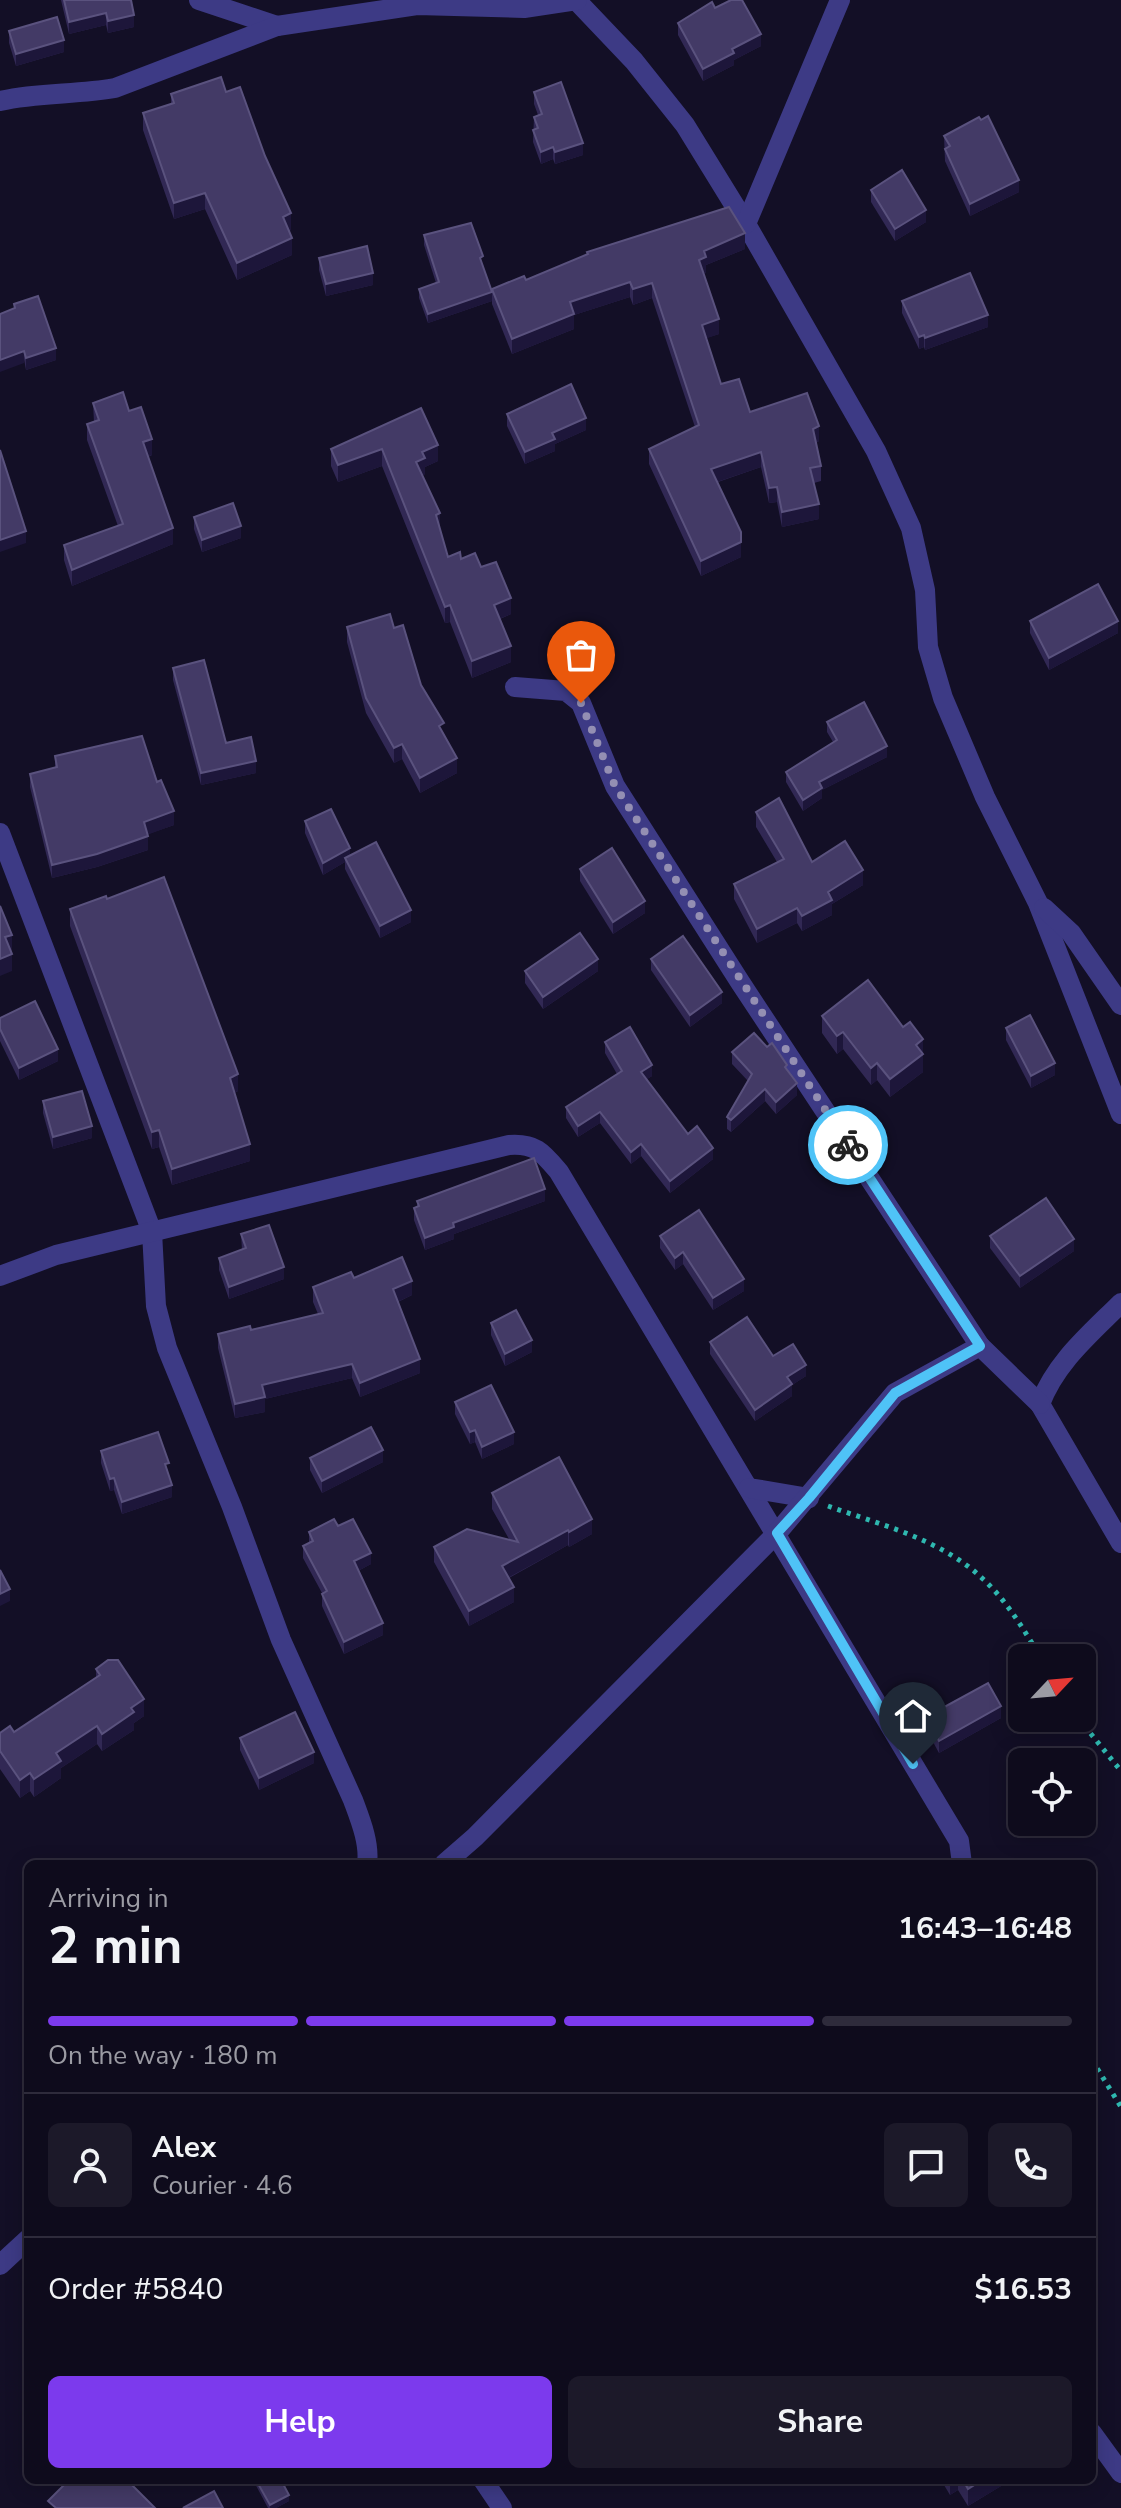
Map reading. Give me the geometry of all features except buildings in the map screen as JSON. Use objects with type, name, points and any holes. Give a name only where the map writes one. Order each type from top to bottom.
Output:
[{"type":"street","points":[[199,0],[232,6],[277,26]]},
{"type":"street","points":[[0,101],[115,88],[277,26],[417,5],[524,8],[576,0],[634,61],[685,125],[746,224],[876,451],[911,528],[925,590],[928,647],[943,698],[985,797],[1038,903],[1121,1114]]},
{"type":"street","points":[[746,224],[840,0]]},
{"type":"street","points":[[515,687],[566,691],[581,703],[615,786],[740,982],[980,1346],[1040,1404],[1121,1543]]},
{"type":"street","points":[[0,833],[152,1232],[156,1306],[167,1348],[232,1507],[281,1640],[353,1800],[371,1860]]},
{"type":"street","points":[[1038,903],[1071,933],[1121,1005]]},
{"type":"street","points":[[0,1276],[56,1255],[509,1145],[528,1144],[544,1154],[559,1172],[959,1841],[961,1860]]},
{"type":"street","points":[[1040,1404],[1046,1389],[1075,1347],[1121,1303]]},
{"type":"street","points":[[449,1860],[777,1533],[895,1393],[980,1346]]},
{"type":"street","points":[[749,1488],[809,1498]]},
{"type":"street","points":[[0,2265],[24,2243]]},
{"type":"street","points":[[1096,2439],[1121,2473]]},
{"type":"street","points":[[486,2484],[502,2508]]},
{"type":"path","points":[[809,1498],[933,1544],[982,1578],[1019,1621],[1033,1644]]},
{"type":"path","points":[[1089,1732],[1121,1771]]},
{"type":"path","points":[[1096,2066],[1121,2107]]},
{"type":"way so far","points":[[581,703],[615,786],[848,1145]]},
{"type":"route","points":[[848,1145],[980,1346],[895,1393],[777,1533],[913,1764]]}]
